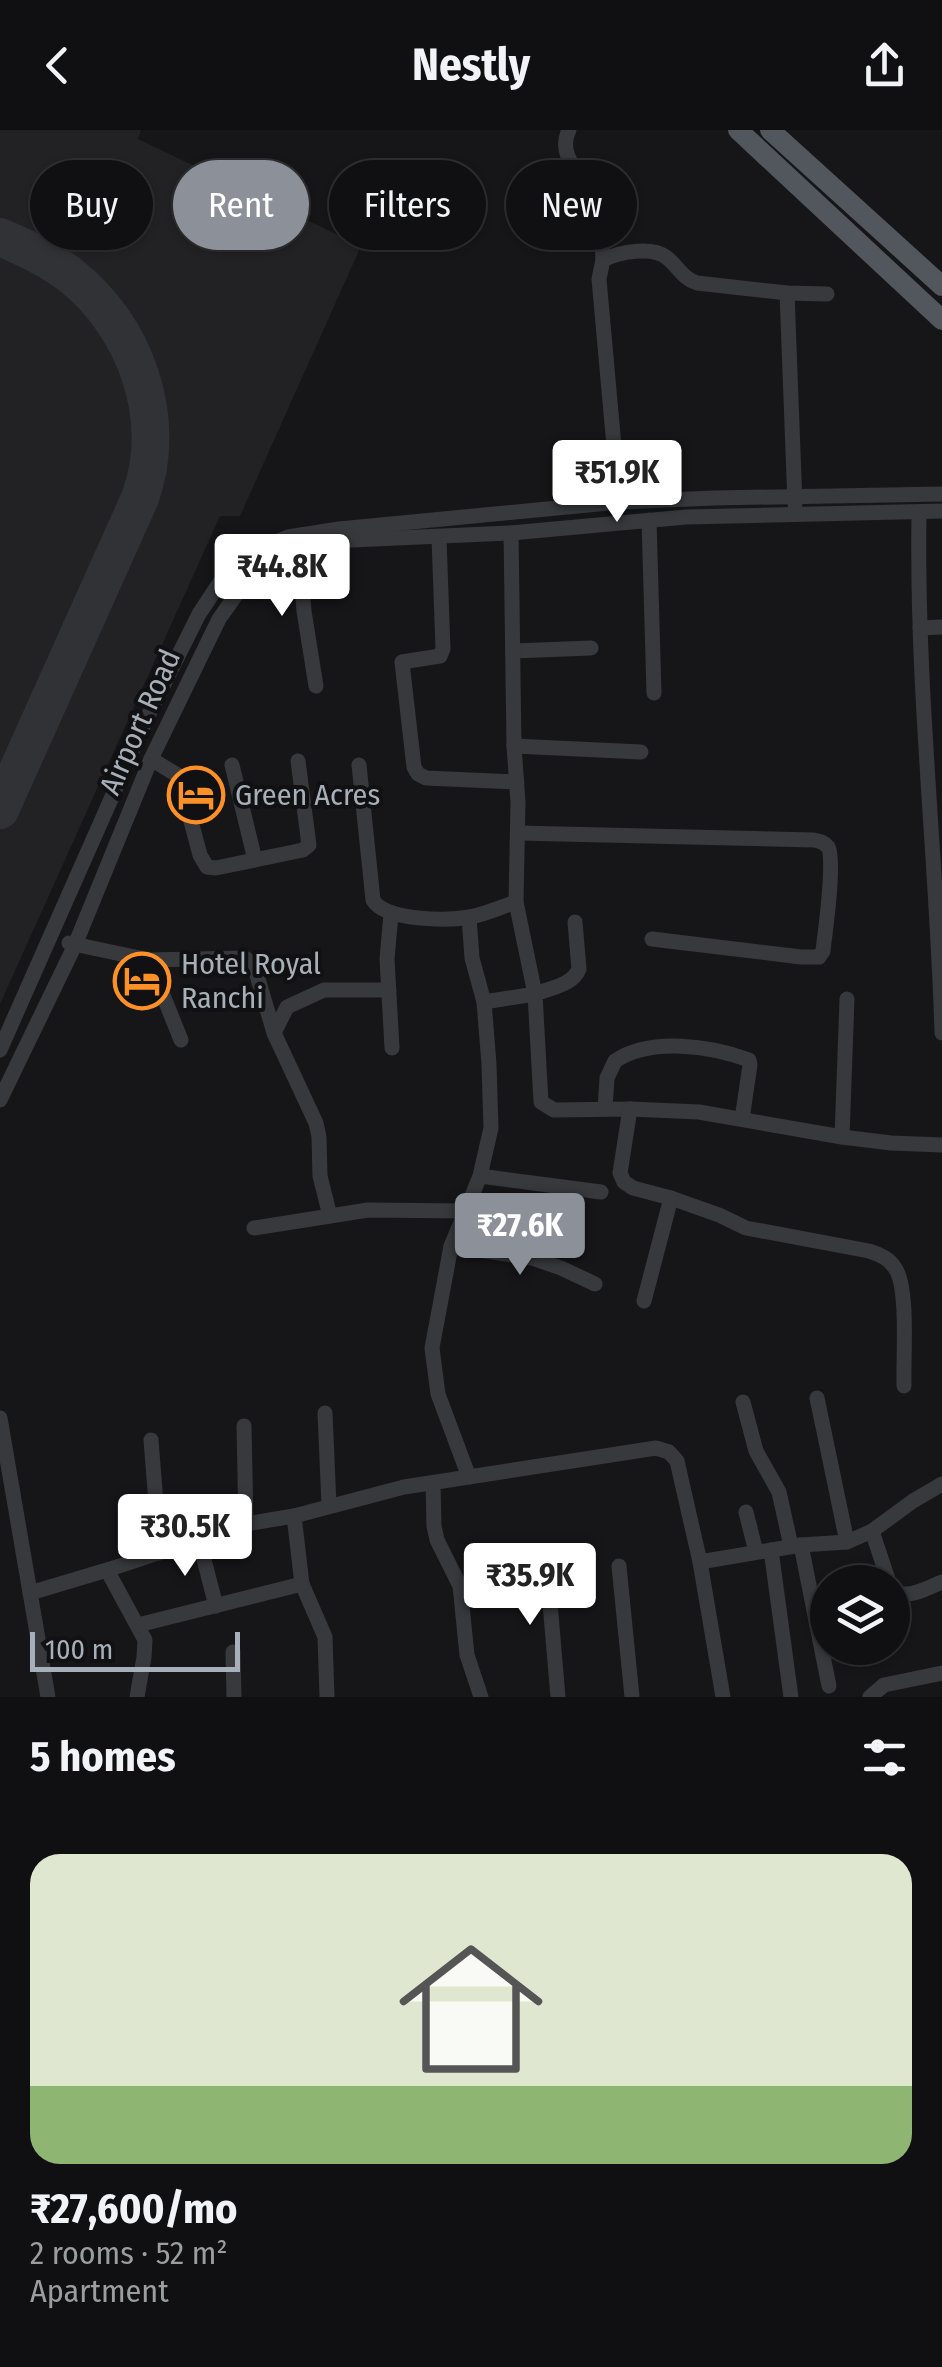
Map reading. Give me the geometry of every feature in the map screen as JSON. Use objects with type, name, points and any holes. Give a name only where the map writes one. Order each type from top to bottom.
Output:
[{"type":"main road","points":[[738,130],[942,320]]},
{"type":"main road","points":[[770,130],[888,239],[939,277]]},
{"type":"street","points":[[569,130],[564,148],[597,208],[604,260],[599,279],[619,502]]},
{"type":"street","points":[[604,260],[617,254],[654,251],[697,283],[828,294]]},
{"type":"street","points":[[788,293],[795,515]]},
{"type":"street","name":"Airport Road","points":[[0,1050],[146,720],[199,614],[236,558],[288,537],[339,529],[619,502],[942,494]]},
{"type":"street","name":"Airport Road","points":[[0,1100],[75,945],[151,759],[219,618],[252,572],[300,547],[329,541],[439,538],[649,520],[942,511]]},
{"type":"street","points":[[919,513],[921,676],[936,826],[942,1034]]},
{"type":"street","points":[[649,520],[654,693]]},
{"type":"street","points":[[511,533],[516,902],[536,994],[541,1102],[554,1110],[699,1112],[842,1137],[942,1145]]},
{"type":"street","points":[[439,538],[443,649],[440,656],[402,662],[414,767],[426,778],[517,782]]},
{"type":"street","points":[[300,547],[304,610],[316,686]]},
{"type":"street","points":[[920,628],[942,627]]},
{"type":"street","points":[[514,650],[591,648]]},
{"type":"street","points":[[514,746],[641,752]]},
{"type":"street","points":[[151,759],[179,776],[200,855],[207,867],[216,868],[303,850],[309,845],[298,761]]},
{"type":"street","points":[[232,765],[255,860]]},
{"type":"street","points":[[358,766],[373,900],[377,907],[391,914],[438,919],[470,917],[516,902]]},
{"type":"street","points":[[518,832],[814,840],[829,848],[824,942],[819,956],[652,939]]},
{"type":"street","points":[[391,914],[387,960],[392,1048]]},
{"type":"street","points":[[468,1476],[438,1394],[432,1348],[452,1246],[480,1176],[491,1128],[484,1002],[472,958],[470,917]]},
{"type":"street","points":[[484,1002],[536,994],[577,976],[575,922]]},
{"type":"street","points":[[51,938],[149,960],[244,958],[254,965],[274,1033],[316,1123],[320,1176],[330,1216]]},
{"type":"street","points":[[149,960],[181,1040]]},
{"type":"street","points":[[274,1033],[287,1007],[324,990],[389,990]]},
{"type":"street","points":[[842,1137],[847,999]]},
{"type":"street","points":[[605,1110],[607,1078],[616,1060],[638,1051],[673,1047],[750,1061],[742,1119]]},
{"type":"street","points":[[630,1109],[620,1173],[633,1188],[671,1198],[746,1228],[869,1251],[894,1266],[902,1279],[904,1386]]},
{"type":"street","points":[[480,1176],[600,1192]]},
{"type":"street","points":[[644,1301],[671,1198]]},
{"type":"street","points":[[254,1228],[395,1209],[465,1211]]},
{"type":"street","points":[[452,1246],[532,1258],[596,1284]]},
{"type":"street","points":[[818,1398],[848,1542]]},
{"type":"street","points":[[742,1402],[756,1451],[779,1492],[796,1546],[829,1686]]},
{"type":"street","points":[[324,1413],[329,1505]]},
{"type":"street","points":[[0,1418],[48,1697]]},
{"type":"street","points":[[244,1426],[246,1524]]},
{"type":"street","points":[[151,1440],[160,1553]]},
{"type":"street","points":[[30,1593],[246,1524],[433,1482],[656,1448],[669,1452],[676,1462],[700,1562],[723,1697]]},
{"type":"street","points":[[433,1482],[437,1540],[460,1586],[467,1655],[481,1697]]},
{"type":"street","points":[[700,1562],[848,1542],[872,1531],[942,1484]]},
{"type":"street","points":[[746,1512],[763,1551],[791,1697]]},
{"type":"street","points":[[294,1516],[302,1584],[325,1637],[328,1697]]},
{"type":"street","points":[[872,1531],[884,1565]]},
{"type":"street","points":[[198,1540],[216,1606]]},
{"type":"street","points":[[546,1556],[558,1697]]},
{"type":"street","points":[[619,1566],[632,1697]]},
{"type":"street","points":[[107,1570],[145,1640],[137,1697]]},
{"type":"street","points":[[910,1594],[942,1582]]},
{"type":"street","points":[[138,1625],[302,1584]]},
{"type":"street","points":[[234,1652],[234,1697]]},
{"type":"street","points":[[870,1697],[884,1685],[942,1672]]},
{"type":"shaded area","points":[[0,130],[141,130],[138,139],[182,160],[173,160],[173,250],[309,250],[309,221],[329,231],[329,250],[359,250],[240,516],[220,516],[0,1004]]},
{"type":"taxiway","points":[[0,237],[69,274],[112,319],[140,375],[148,405],[150,436],[140,498],[0,810]]},
{"type":"place","name":"Green Acres","points":[[196,795]]},
{"type":"place","name":"Hotel Royal Ranchi","points":[[142,981]]}]
